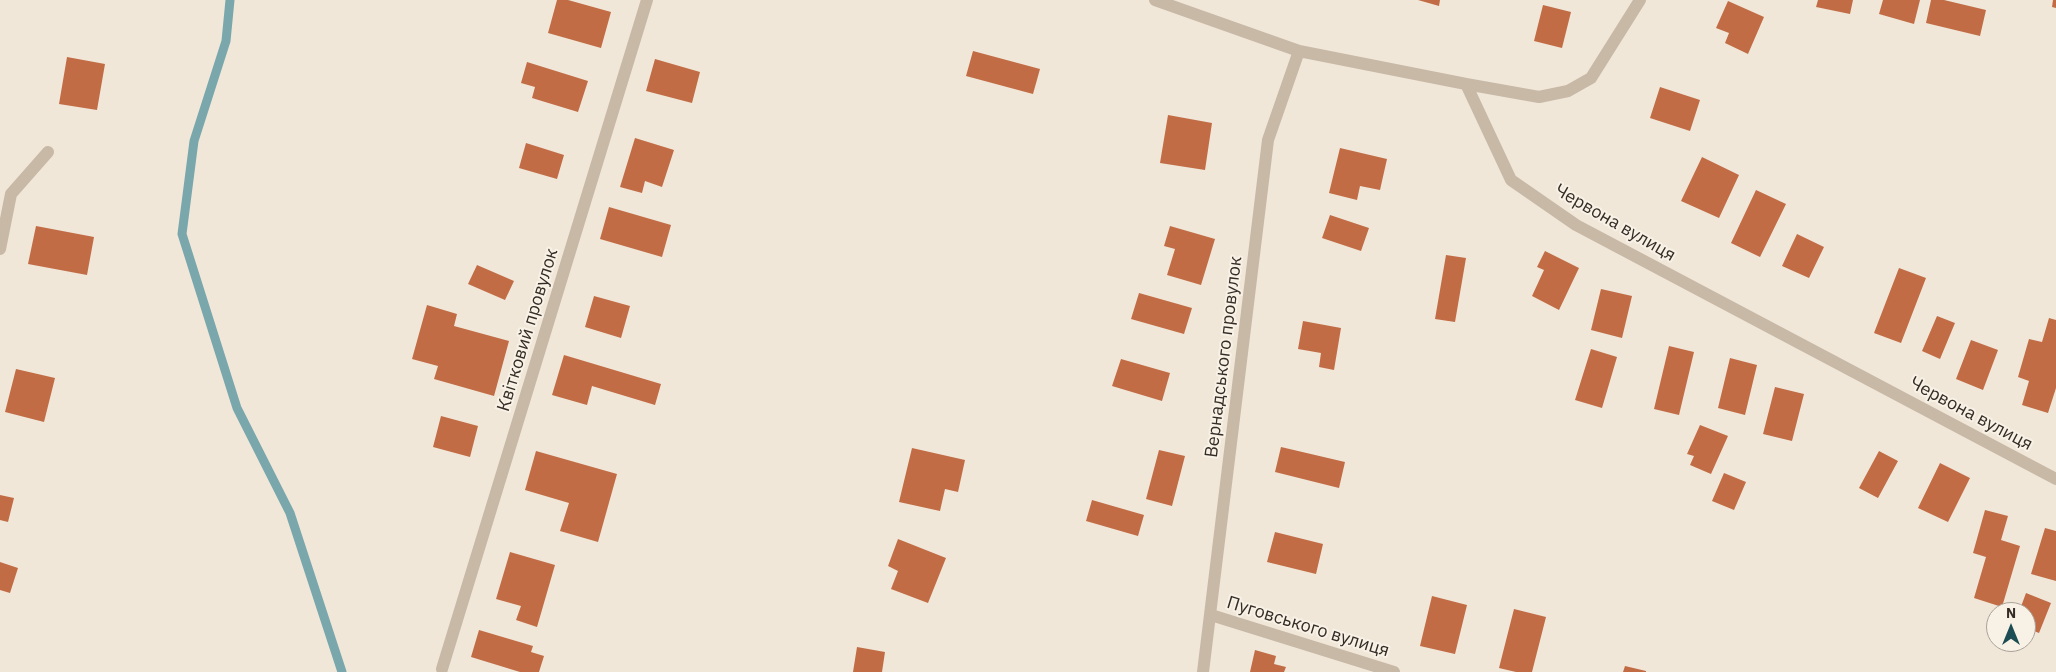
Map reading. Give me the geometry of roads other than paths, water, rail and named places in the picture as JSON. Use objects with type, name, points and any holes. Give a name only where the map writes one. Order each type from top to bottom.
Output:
[{"type":"street","name":"Квітковий провулок","points":[[442,670],[647,0]]},
{"type":"street","points":[[1155,0],[1299,51],[1539,97],[1568,91],[1591,78],[1640,0]]},
{"type":"street","name":"Вернадського провулок","points":[[1203,672],[1268,140],[1299,51]]},
{"type":"street","name":"Червона вулиця","points":[[1466,84],[1511,180],[1576,225],[2056,479]]},
{"type":"street","points":[[0,249],[11,194],[48,152]]},
{"type":"street","name":"Пуговського вулиця","points":[[1211,614],[1394,672]]},
{"type":"waterway","points":[[230,0],[226,41],[194,141],[182,234],[237,408],[290,513],[342,672]]}]
